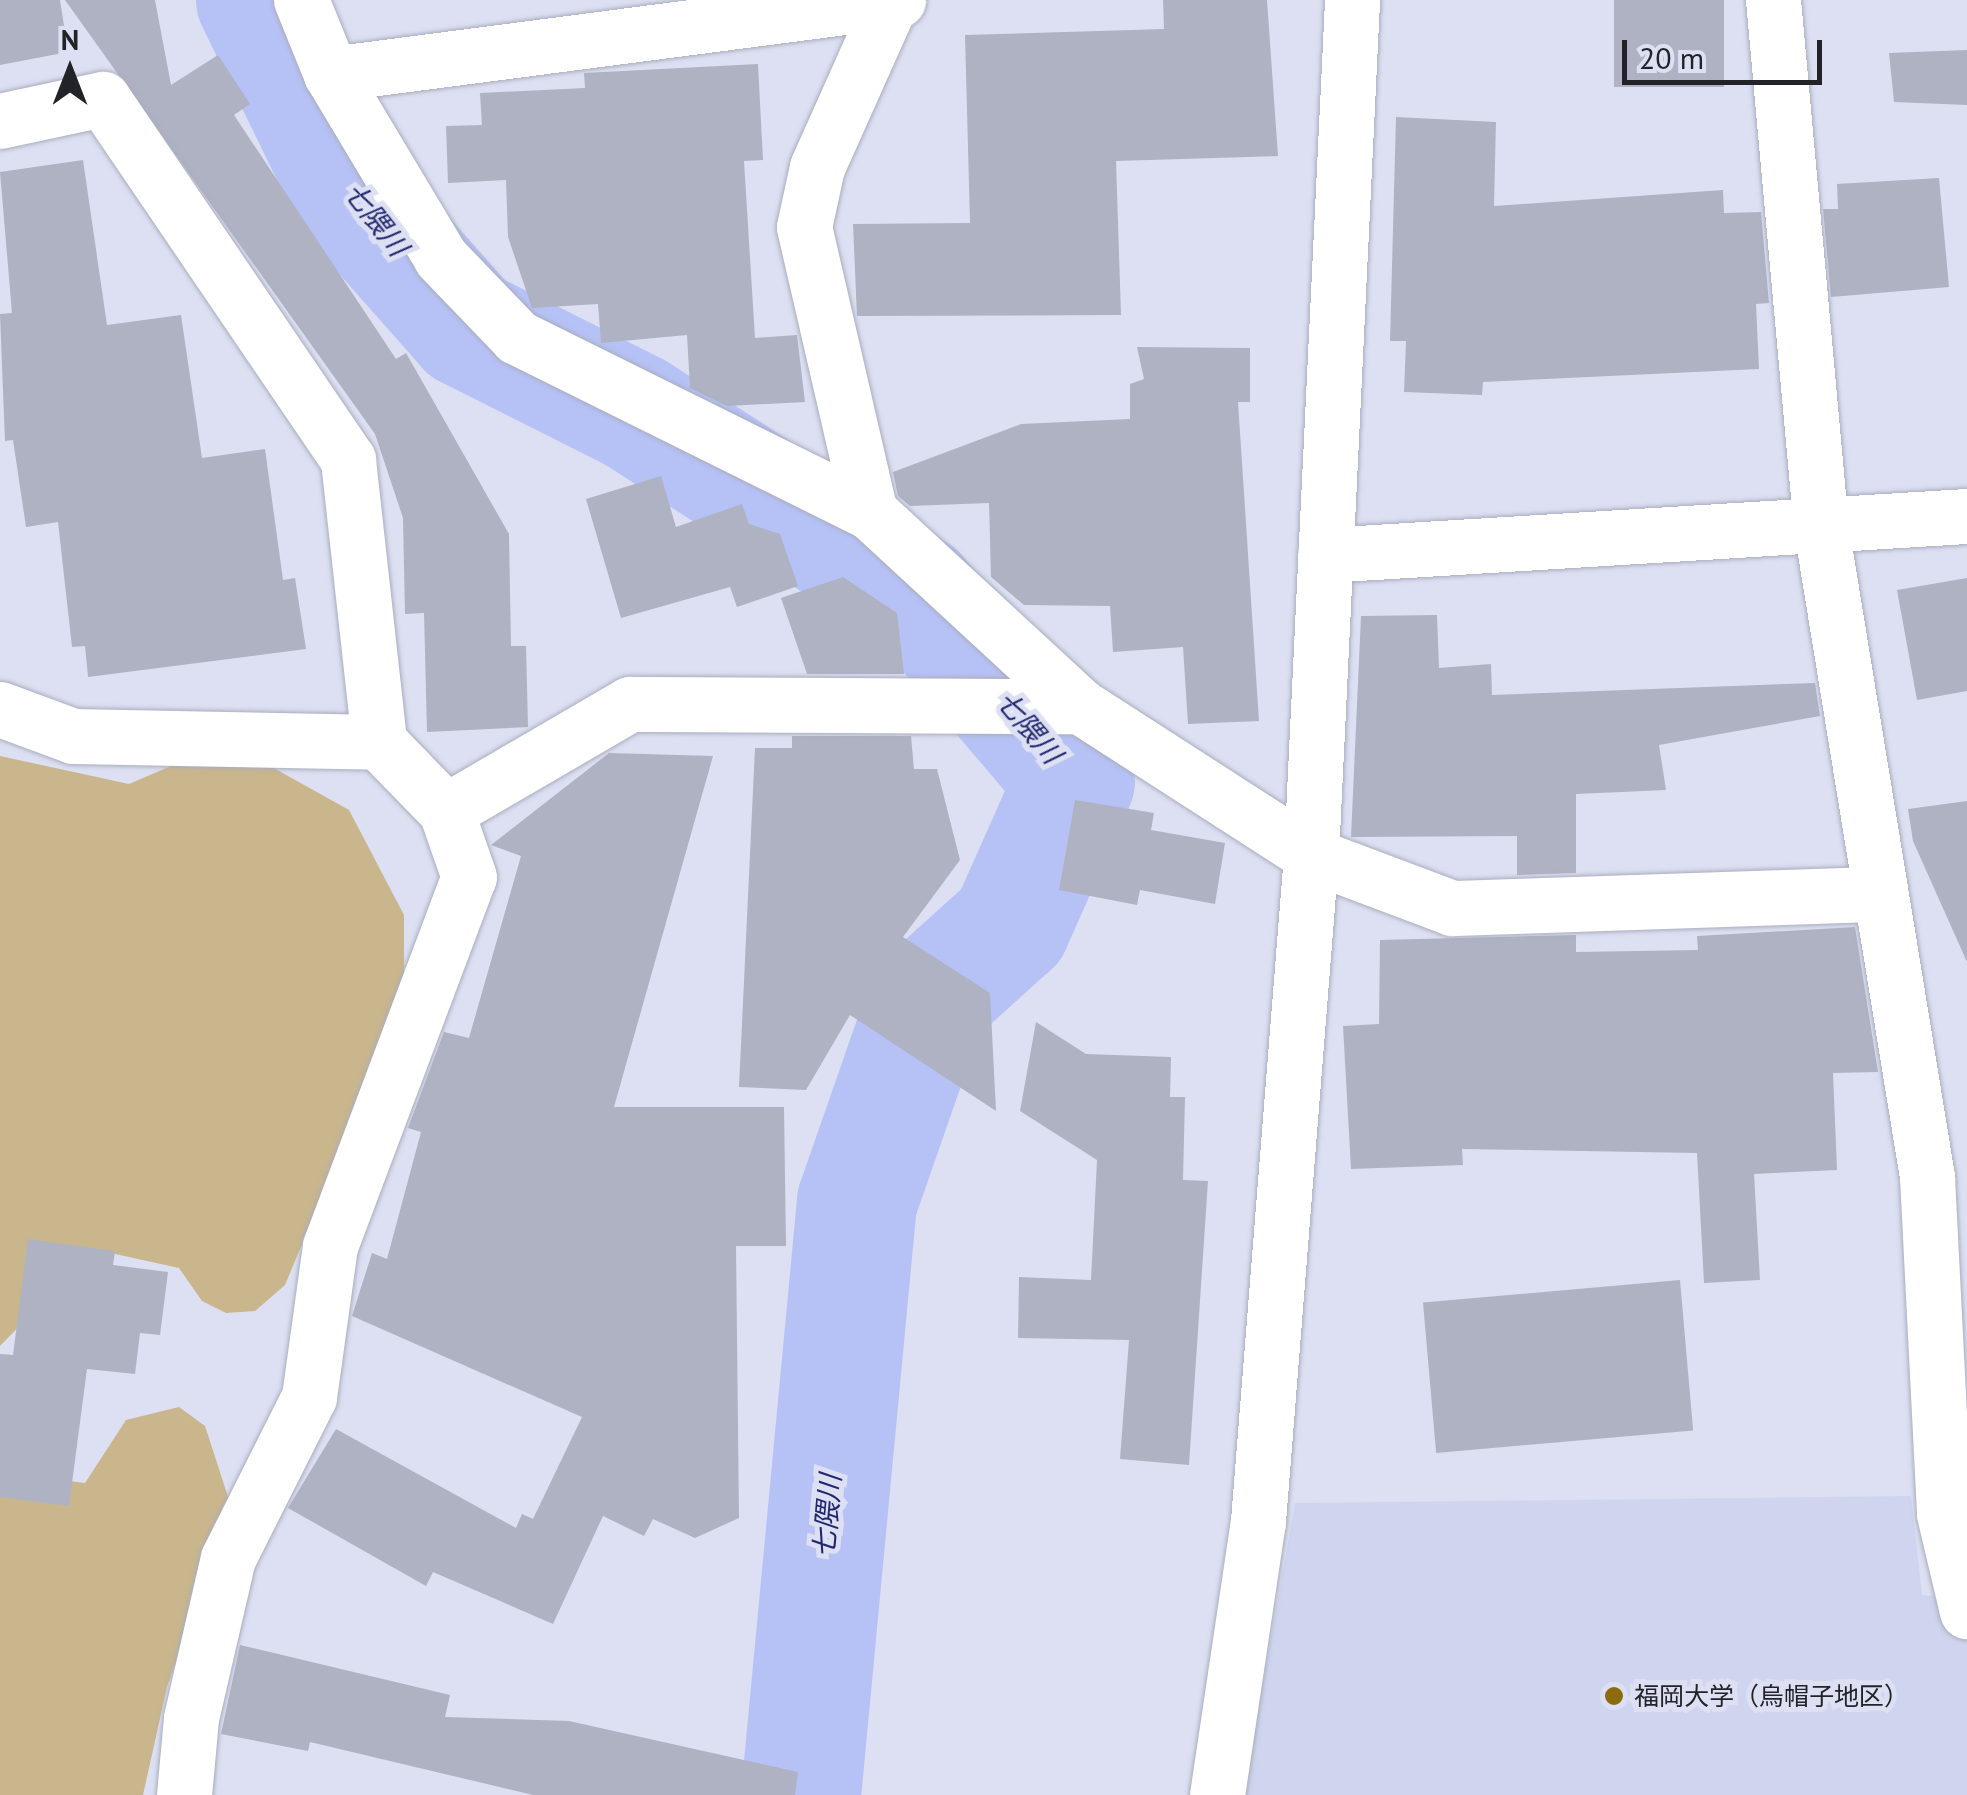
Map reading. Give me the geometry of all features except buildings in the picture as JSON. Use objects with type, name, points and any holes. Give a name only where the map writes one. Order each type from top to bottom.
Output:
[{"type":"street","points":[[300,0],[331,74],[441,258],[518,337],[870,512],[1080,706],[1312,854],[1452,908],[1876,894]]},
{"type":"street","points":[[1217,1795],[1258,1520],[1312,854],[1352,0]]},
{"type":"street","points":[[1773,0],[1821,528],[1876,894],[1901,987],[1927,1177],[1944,1514],[1967,1611]]},
{"type":"street","points":[[331,74],[893,3]]},
{"type":"street","points":[[870,512],[804,226],[817,168],[893,3]]},
{"type":"street","points":[[0,121],[103,100],[348,460],[379,742],[446,811],[469,877],[330,1246],[309,1397],[228,1558],[190,1718],[184,1795]]},
{"type":"street","points":[[1326,554],[1821,528],[1967,516]]},
{"type":"street","points":[[446,811],[630,704],[1080,706]]},
{"type":"street","points":[[0,709],[73,736],[379,742]]},
{"type":"shaded area","points":[[227,742],[349,810],[404,915],[404,1000],[285,1285],[255,1311],[226,1313],[202,1301],[179,1268],[106,1252],[81,1263],[0,1346],[0,756],[129,784]]},
{"type":"shaded area","points":[[179,1407],[205,1426],[231,1506],[167,1687],[143,1795],[0,1795],[0,1444],[36,1477],[85,1483],[126,1420]]},
{"type":"shaded area","name":"福岡大学（烏帽子地区）","points":[[1911,1496],[1922,1595],[1967,1598],[1967,1795],[1243,1795],[1295,1503]]},
{"type":"waterway","name":"七隈川","points":[[256,0],[353,199],[467,328],[636,413],[916,594],[1075,781],[1011,925],[927,1001],[857,1202],[801,1795]]},
{"type":"place","name":"福岡大学（烏帽子地区）","points":[[1614,1696]]}]
